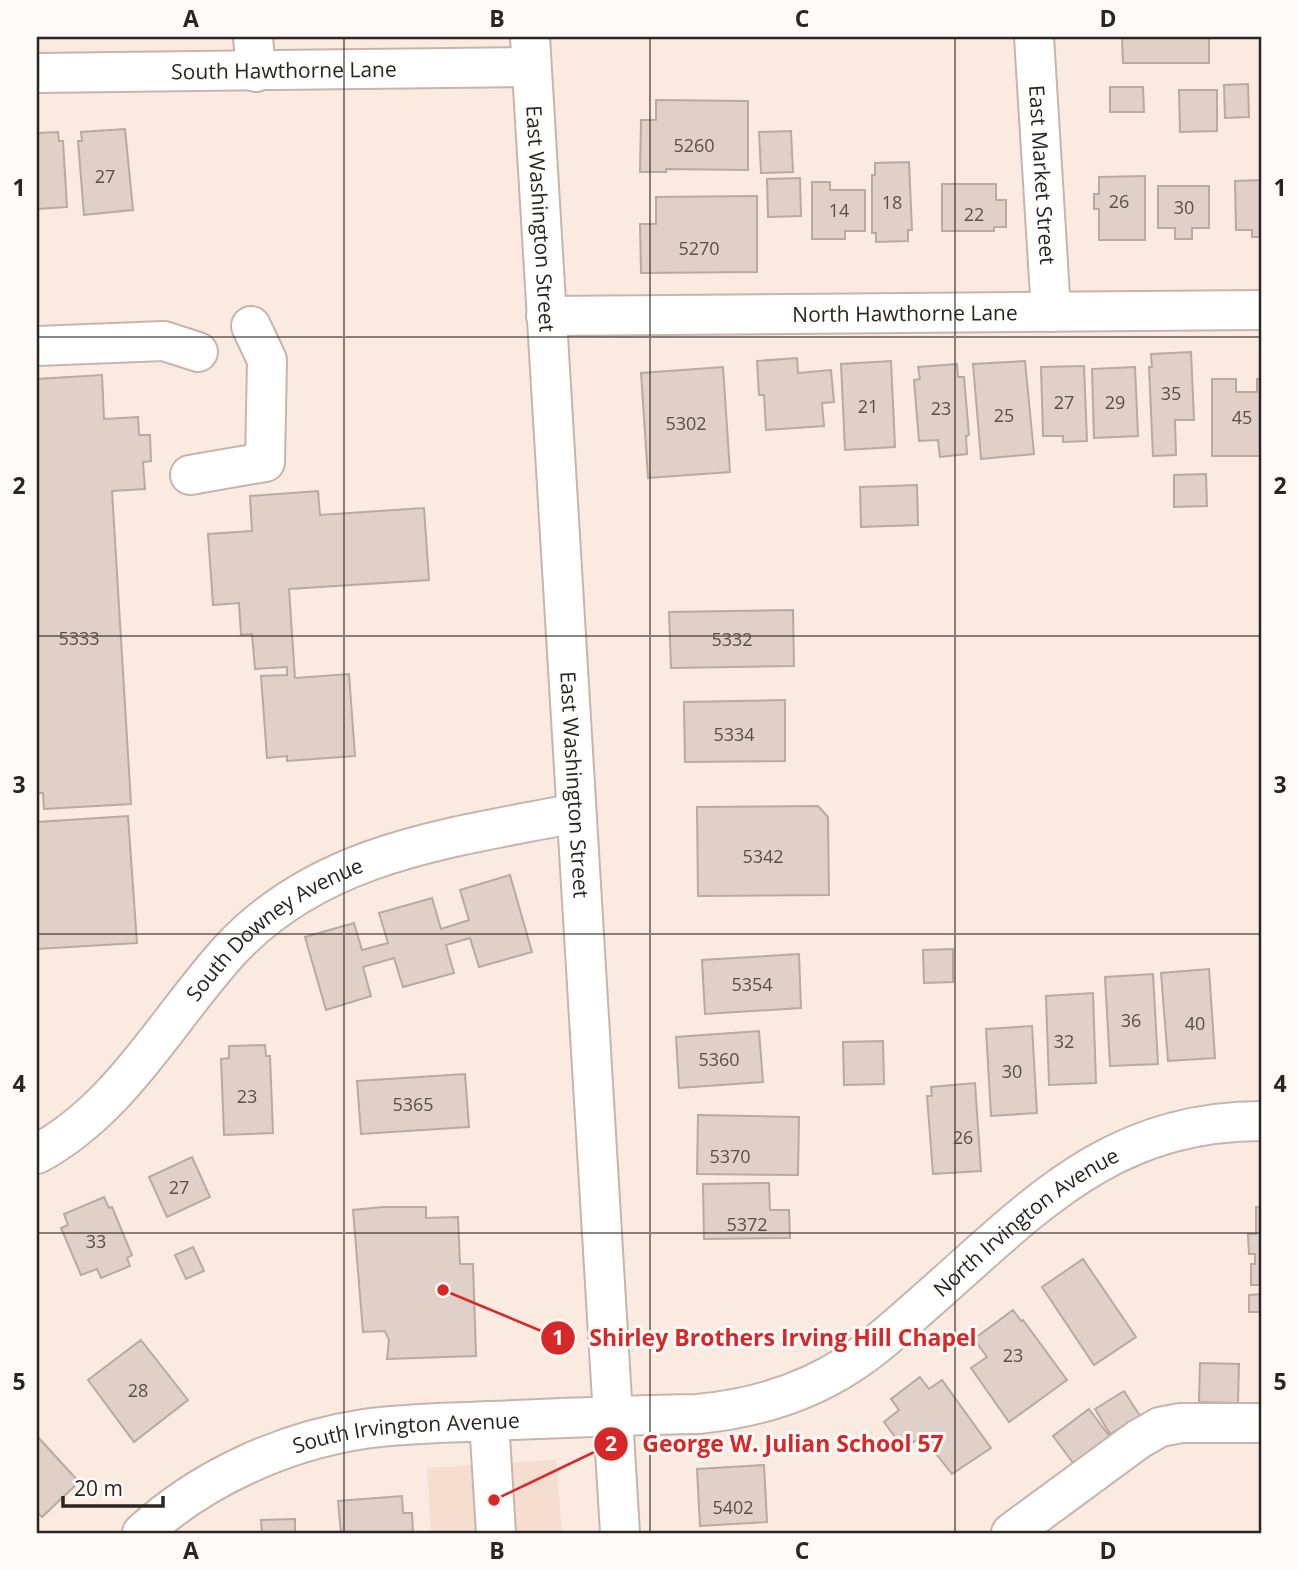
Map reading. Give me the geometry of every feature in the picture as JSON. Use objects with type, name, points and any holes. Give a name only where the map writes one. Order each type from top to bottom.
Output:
[{"type":"street","name":"East Market Street","points":[[1034,37],[1051,312]]},
{"type":"street","name":"South Hawthorne Lane","points":[[37,74],[254,54],[531,52]]},
{"type":"street","name":"East Washington Street","points":[[531,52],[620,1533]]},
{"type":"street","name":"North Hawthorne Lane","points":[[546,316],[1262,310]]},
{"type":"street","points":[[190,475],[265,462],[267,360],[251,326]]},
{"type":"street","points":[[37,346],[164,341],[198,352]]},
{"type":"street","name":"South Downey Avenue","points":[[37,1154],[104,1105],[215,967],[245,934],[296,896],[348,867],[391,852],[576,813]]},
{"type":"street","name":"North Irvington Avenue","points":[[612,1415],[698,1414],[730,1410],[783,1396],[820,1380],[848,1365],[886,1337],[1042,1201],[1092,1165],[1133,1144],[1177,1130],[1223,1122],[1262,1121]]},
{"type":"street","name":"South Irvington Avenue","points":[[142,1533],[232,1471],[332,1435],[371,1428],[612,1415]]},
{"type":"street","points":[[489,1422],[496,1533]]},
{"type":"street","points":[[1011,1533],[1160,1427],[1181,1423],[1262,1423]]},
{"type":"shaded area","points":[[556,1460],[562,1533],[431,1533],[427,1468]]},
{"type":"building","points":[[1122,37],[1209,37],[1209,63],[1123,63]]},
{"type":"building","points":[[1248,84],[1249,117],[1225,118],[1224,85]]},
{"type":"building","points":[[1110,87],[1143,87],[1144,112],[1110,112]]},
{"type":"building","points":[[1179,90],[1217,90],[1217,131],[1180,132]]},
{"type":"building","points":[[656,100],[748,101],[748,170],[666,169],[666,172],[640,172],[641,120],[656,120]]},
{"type":"building","points":[[125,129],[133,210],[84,215],[78,141],[82,141],[81,132]]},
{"type":"building","points":[[791,131],[793,172],[761,173],[759,132]]},
{"type":"building","points":[[58,132],[59,141],[63,141],[67,207],[37,209],[37,133]]},
{"type":"building","points":[[909,162],[912,230],[908,230],[908,241],[876,242],[876,233],[872,233],[872,175],[875,175],[875,163]]},
{"type":"building","points":[[1145,176],[1145,240],[1099,240],[1099,209],[1094,209],[1094,194],[1099,194],[1099,177]]},
{"type":"building","points":[[800,178],[801,216],[768,217],[767,179]]},
{"type":"building","points":[[1262,180],[1262,237],[1252,237],[1252,230],[1236,230],[1235,181]]},
{"type":"building","points":[[812,182],[830,182],[830,190],[865,190],[865,231],[845,231],[845,239],[812,239]]},
{"type":"building","points":[[942,184],[996,184],[996,200],[1006,200],[1006,227],[994,227],[994,231],[942,231]]},
{"type":"building","points":[[1158,186],[1209,186],[1209,228],[1192,228],[1192,239],[1175,239],[1175,228],[1158,228]]},
{"type":"building","points":[[757,196],[757,272],[641,273],[640,224],[656,224],[656,197]]},
{"type":"building","points":[[1191,352],[1194,420],[1175,420],[1176,455],[1153,456],[1149,367],[1152,367],[1151,354]]},
{"type":"building","points":[[797,358],[798,373],[831,370],[834,402],[822,403],[824,426],[766,430],[764,395],[759,395],[757,361]]},
{"type":"building","points":[[891,361],[895,447],[845,450],[841,364]]},
{"type":"building","points":[[1025,361],[1034,454],[981,459],[973,364]]},
{"type":"building","points":[[957,364],[958,377],[964,377],[969,435],[966,436],[967,454],[940,457],[938,440],[919,441],[914,380],[920,379],[918,367]]},
{"type":"building","points":[[1084,366],[1087,441],[1063,442],[1063,436],[1043,436],[1041,367]]},
{"type":"building","points":[[723,367],[730,472],[648,478],[641,373]]},
{"type":"building","points":[[1135,367],[1138,436],[1094,438],[1092,369]]},
{"type":"building","points":[[102,375],[104,419],[138,417],[139,435],[150,435],[151,461],[143,462],[145,489],[112,491],[131,804],[44,809],[43,793],[37,793],[37,379]]},
{"type":"building","points":[[1212,379],[1236,379],[1236,392],[1257,392],[1257,379],[1262,379],[1262,456],[1212,456]]},
{"type":"building","points":[[1206,474],[1207,506],[1174,507],[1174,475]]},
{"type":"building","points":[[917,485],[918,525],[861,527],[860,487]]},
{"type":"building","points":[[318,491],[320,515],[424,508],[429,580],[289,589],[295,678],[349,674],[355,756],[287,761],[287,756],[267,758],[261,676],[287,675],[287,667],[255,669],[252,634],[241,635],[239,603],[213,605],[208,534],[252,531],[250,496]]},
{"type":"building","points":[[793,610],[794,666],[671,668],[669,612]]},
{"type":"building","points":[[785,700],[785,761],[685,762],[684,702]]},
{"type":"building","points":[[818,806],[828,817],[829,895],[698,896],[697,807]]},
{"type":"building","points":[[128,816],[137,943],[37,949],[37,822]]},
{"type":"building","points":[[510,875],[532,952],[479,967],[470,938],[446,945],[454,973],[403,987],[394,958],[363,967],[371,996],[326,1010],[305,937],[354,923],[362,950],[388,943],[379,913],[432,898],[441,929],[469,920],[460,890]]},
{"type":"building","points":[[953,949],[953,982],[924,983],[923,950]]},
{"type":"building","points":[[799,954],[801,1008],[705,1014],[702,960]]},
{"type":"building","points":[[1209,969],[1215,1058],[1168,1061],[1161,973]]},
{"type":"building","points":[[1153,974],[1158,1064],[1110,1066],[1105,977]]},
{"type":"building","points":[[1093,993],[1096,1083],[1049,1085],[1046,996]]},
{"type":"building","points":[[1032,1026],[1037,1113],[991,1116],[986,1029]]},
{"type":"building","points":[[759,1031],[763,1082],[679,1088],[676,1037]]},
{"type":"building","points":[[883,1041],[884,1084],[844,1085],[843,1042]]},
{"type":"building","points":[[265,1045],[266,1056],[270,1056],[273,1133],[224,1135],[221,1059],[229,1058],[229,1046]]},
{"type":"building","points":[[465,1074],[469,1127],[361,1134],[357,1081]]},
{"type":"building","points":[[975,1083],[981,1171],[933,1174],[927,1096],[932,1096],[931,1087]]},
{"type":"building","points":[[698,1115],[799,1117],[798,1175],[697,1174]]},
{"type":"building","points":[[192,1157],[210,1197],[167,1217],[149,1177]]},
{"type":"building","points":[[769,1183],[770,1210],[789,1210],[790,1238],[704,1239],[703,1184]]},
{"type":"building","points":[[104,1197],[109,1208],[112,1207],[132,1255],[127,1258],[130,1266],[101,1278],[97,1269],[81,1275],[61,1228],[68,1225],[64,1214]]},
{"type":"building","points":[[426,1207],[426,1218],[458,1217],[460,1264],[473,1264],[476,1356],[387,1359],[389,1340],[385,1331],[363,1332],[353,1210]]},
{"type":"building","points":[[1256,1207],[1262,1207],[1262,1285],[1251,1285],[1251,1264],[1255,1264],[1255,1254],[1249,1254],[1248,1234],[1256,1234]]},
{"type":"building","points":[[193,1247],[204,1271],[186,1279],[175,1255]]},
{"type":"building","points":[[1083,1259],[1136,1337],[1094,1365],[1042,1287]]},
{"type":"building","points":[[1262,1294],[1262,1312],[1249,1312],[1249,1295]]},
{"type":"building","points":[[1013,1310],[1067,1380],[1009,1422],[971,1368],[987,1357],[974,1339]]},
{"type":"building","points":[[141,1340],[188,1400],[134,1442],[88,1380]]},
{"type":"building","points":[[1200,1363],[1239,1364],[1238,1403],[1199,1402]]},
{"type":"building","points":[[920,1377],[929,1389],[942,1380],[991,1448],[952,1474],[922,1436],[904,1449],[884,1422],[899,1410],[891,1399]]},
{"type":"building","points":[[1124,1391],[1140,1416],[1110,1434],[1095,1409]]},
{"type":"building","points":[[1089,1409],[1110,1437],[1074,1464],[1053,1436]]},
{"type":"building","points":[[37,1436],[79,1482],[42,1517],[37,1512]]},
{"type":"building","points":[[764,1465],[767,1522],[700,1526],[697,1469]]},
{"type":"building","points":[[402,1496],[403,1513],[412,1513],[413,1533],[341,1533],[338,1501]]},
{"type":"building","points":[[295,1519],[295,1533],[262,1533],[261,1520]]},
{"type":"place","name":"Shirley Brothers Irving Hill Chapel","points":[[443,1290]]},
{"type":"place","name":"George W. Julian School 57","points":[[494,1500]]}]
